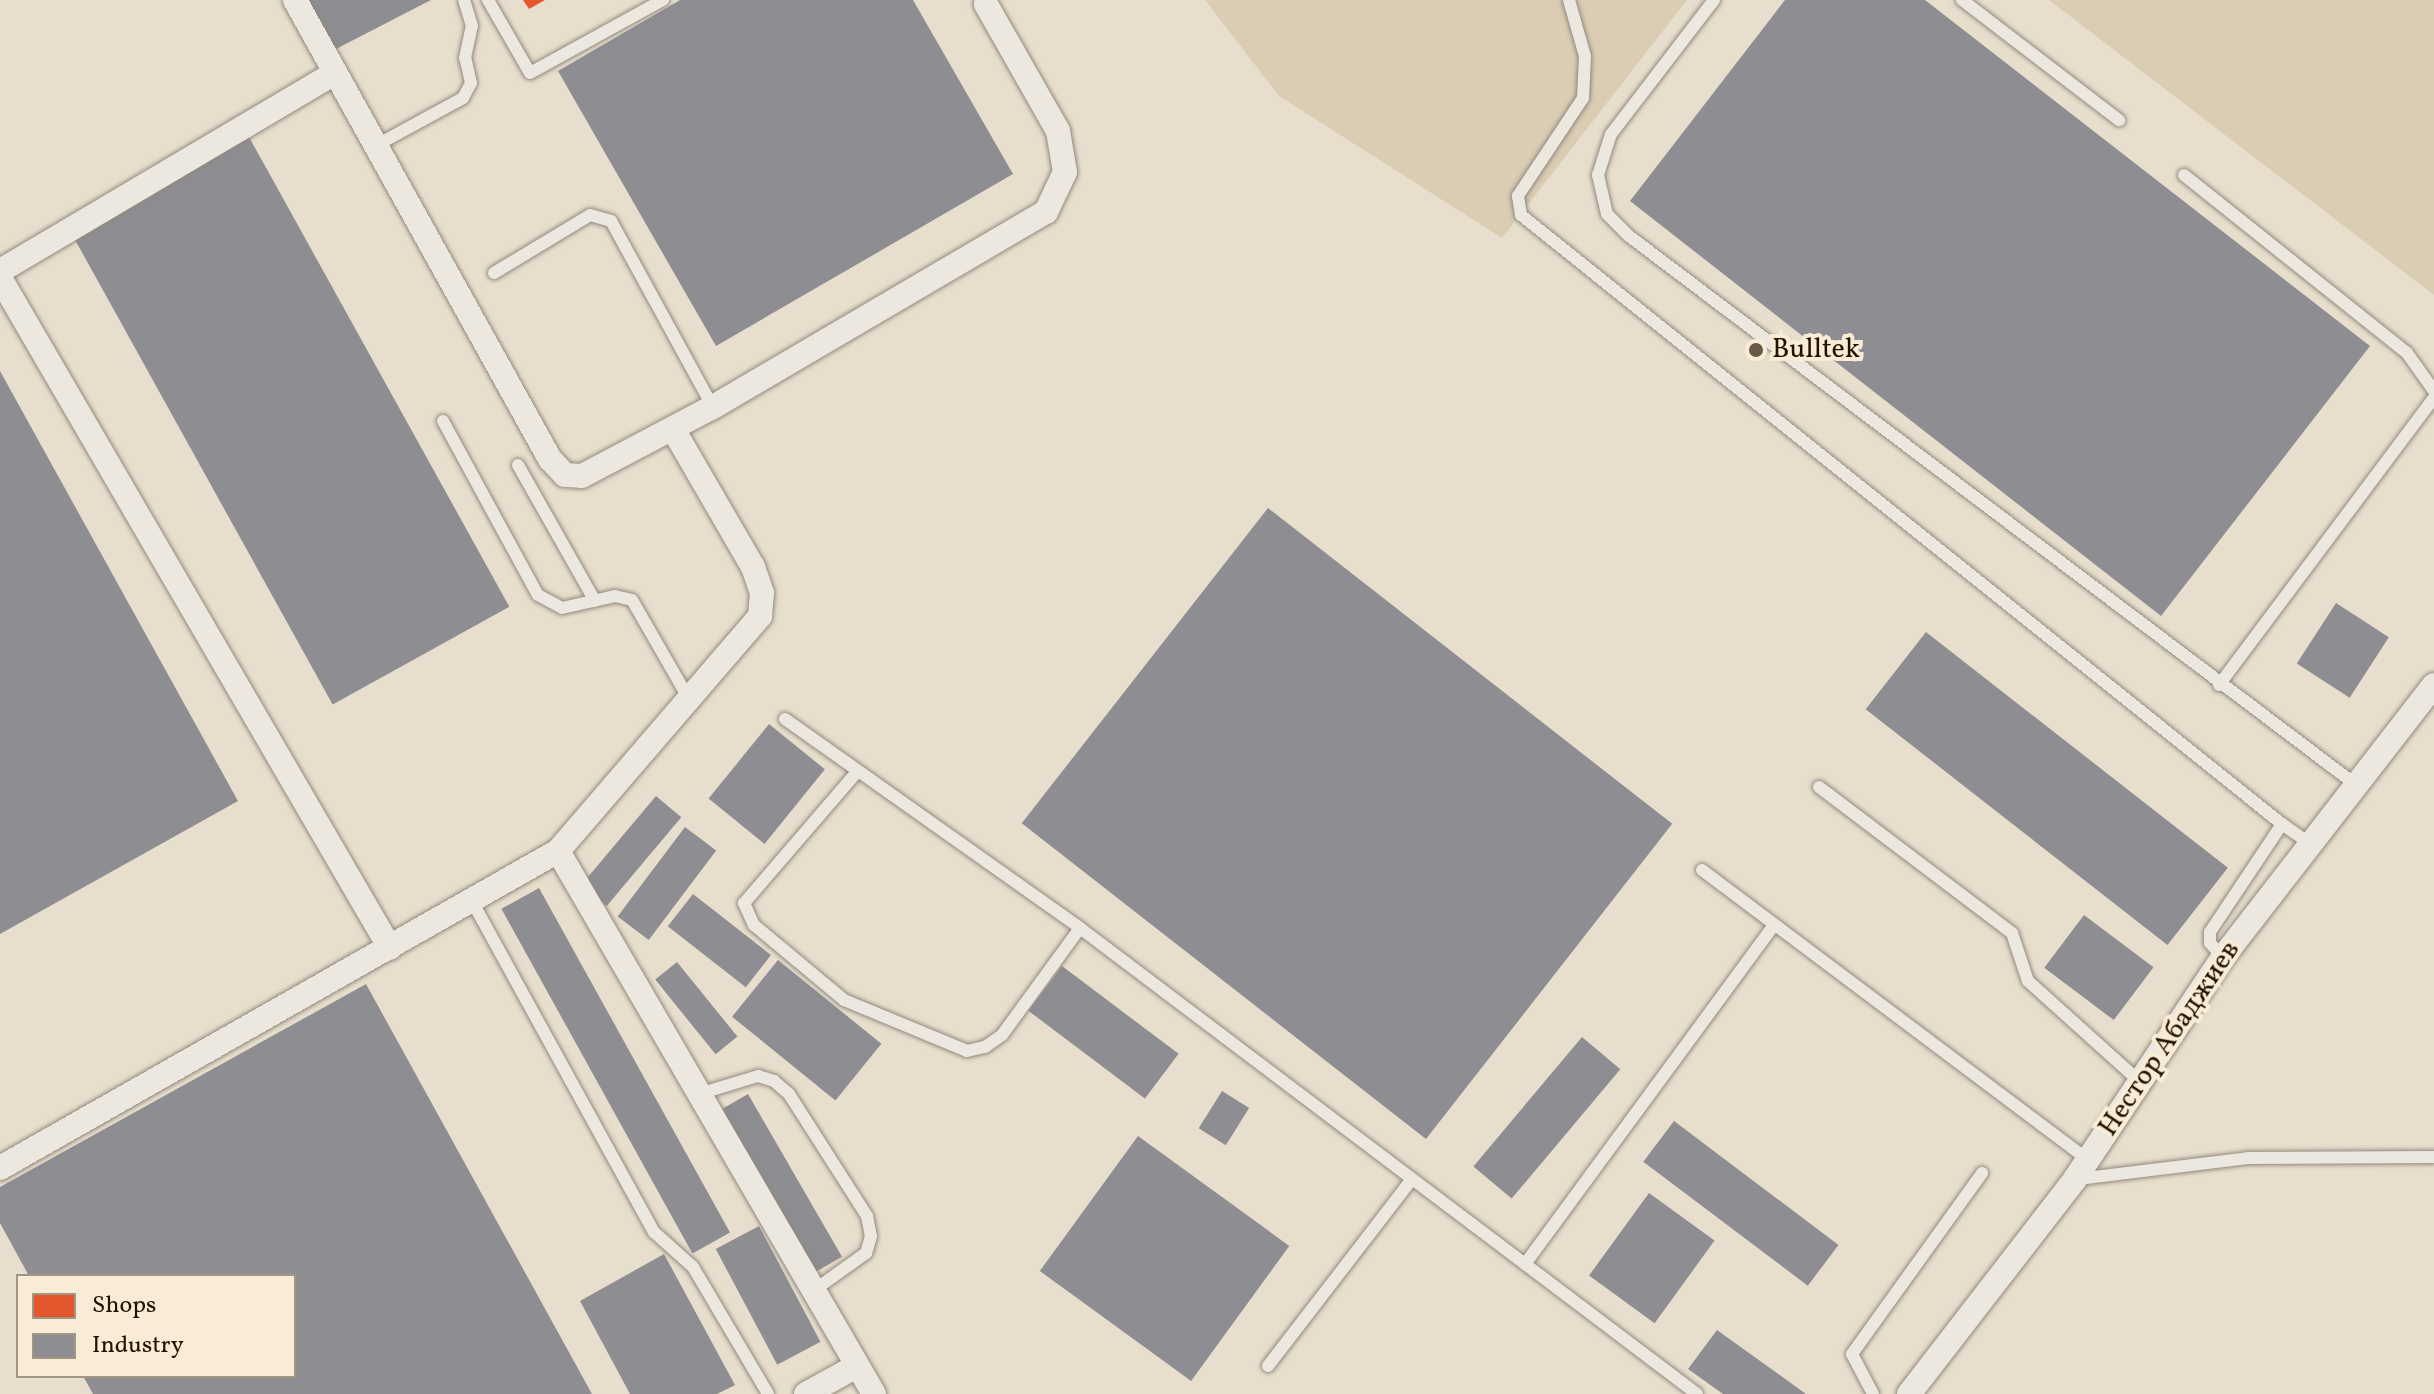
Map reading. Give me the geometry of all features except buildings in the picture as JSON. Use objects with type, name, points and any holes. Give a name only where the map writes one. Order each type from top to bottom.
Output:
[{"type":"street","points":[[295,0],[550,459],[565,475],[582,476],[713,407],[1046,212],[1065,172],[1058,131],[986,4]]},
{"type":"street","points":[[0,271],[335,73]]},
{"type":"street","points":[[0,278],[390,948]]},
{"type":"street","points":[[0,1168],[473,903],[558,851],[760,616],[762,593],[753,567],[673,429]]},
{"type":"street","name":"Нестор Абаджиев","points":[[1909,1394],[2082,1170],[2223,957],[2359,787],[2434,685]]},
{"type":"street","points":[[558,851],[874,1394]]},
{"type":"street","points":[[806,1394],[857,1366]]},
{"type":"lane","points":[[375,146],[463,98],[471,83],[465,58],[472,26],[464,0]]},
{"type":"lane","points":[[488,0],[530,73],[663,0]]},
{"type":"lane","points":[[1569,0],[1585,56],[1583,98],[1518,196],[1521,215],[2313,846]]},
{"type":"lane","points":[[1714,0],[1611,134],[1598,175],[1607,214],[1629,236],[2219,685],[2359,787]]},
{"type":"lane","points":[[1962,0],[2119,120]]},
{"type":"lane","points":[[2184,175],[2407,353],[2434,391]]},
{"type":"lane","points":[[494,273],[590,215],[611,221],[713,407]]},
{"type":"lane","points":[[2219,685],[2434,398]]},
{"type":"lane","points":[[443,421],[538,595],[562,608],[615,596],[632,600],[689,699]]},
{"type":"lane","points":[[518,465],[595,601]]},
{"type":"lane","points":[[785,719],[856,773],[1080,928],[1697,1394]]},
{"type":"lane","points":[[856,773],[744,903],[754,925],[844,1000],[967,1051],[985,1047],[1002,1035],[1080,928]]},
{"type":"lane","points":[[1819,787],[2012,933],[2028,981],[2140,1082]]},
{"type":"lane","points":[[2223,957],[2210,943],[2210,932],[2282,824]]},
{"type":"lane","points":[[1702,870],[2082,1170],[2248,1158],[2434,1157]]},
{"type":"lane","points":[[473,903],[654,1232],[693,1267],[768,1394]]},
{"type":"lane","points":[[1525,1264],[1774,925]]},
{"type":"lane","points":[[699,1094],[758,1076],[774,1081],[789,1094],[867,1216],[871,1236],[866,1253],[813,1291]]},
{"type":"lane","points":[[1873,1394],[1852,1354],[1982,1173]]},
{"type":"lane","points":[[1268,1366],[1412,1179]]},
{"type":"shaded area","points":[[1205,0],[1687,0],[1502,238],[1279,96]]},
{"type":"shaded area","points":[[2049,0],[2434,0],[2434,295]]},
{"type":"place","name":"Bulltek","points":[[1756,350]]}]
